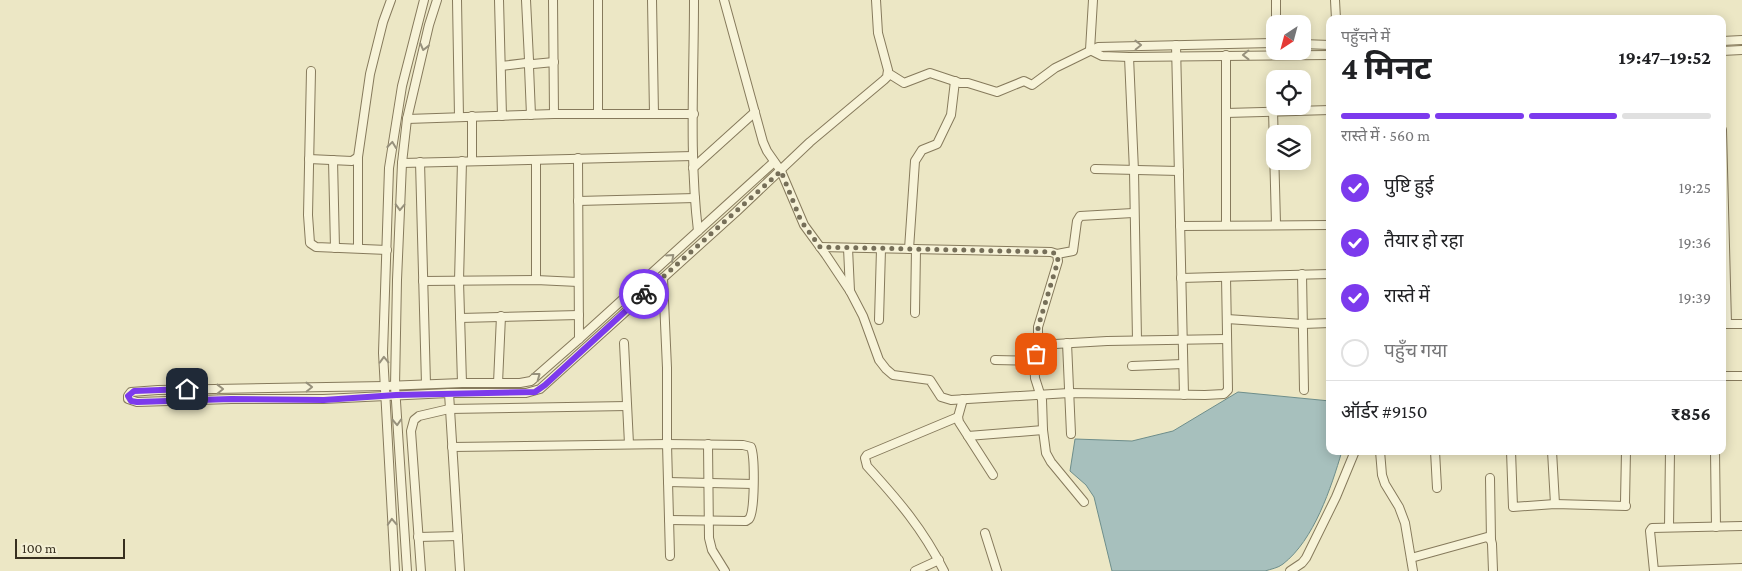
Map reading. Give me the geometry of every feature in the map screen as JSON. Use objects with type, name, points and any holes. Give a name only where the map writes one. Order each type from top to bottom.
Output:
[{"type":"street","points":[[358,248],[358,156],[370,74],[383,22],[391,0]]},
{"type":"street","points":[[395,571],[384,353],[389,168],[402,86],[424,0]]},
{"type":"street","points":[[407,571],[395,386],[402,163],[407,119],[429,25],[437,0]]},
{"type":"street","points":[[457,0],[458,117]]},
{"type":"street","points":[[499,0],[502,116]]},
{"type":"street","points":[[526,0],[531,114]]},
{"type":"street","points":[[552,0],[554,114]]},
{"type":"street","points":[[598,0],[598,114]]},
{"type":"street","points":[[652,0],[654,114]]},
{"type":"street","points":[[694,0],[693,168],[698,231]]},
{"type":"street","points":[[724,0],[763,142],[781,171],[801,221],[850,291],[863,316],[879,360],[889,373],[926,379],[933,382],[939,394],[944,398],[963,399],[1069,393],[1221,395],[1226,392],[1226,277]]},
{"type":"street","points":[[774,162],[531,381],[520,383],[158,390],[134,391],[128,396],[131,401],[137,402],[231,399],[324,400],[449,393],[526,393],[540,390],[832,124],[884,80],[888,73],[878,33],[876,0]]},
{"type":"street","points":[[1090,50],[1093,0]]},
{"type":"street","points":[[1276,0],[1276,15]]},
{"type":"street","points":[[1336,0],[1336,15]]},
{"type":"street","points":[[1726,41],[1742,40]]},
{"type":"street","points":[[888,73],[904,83],[930,73],[997,92],[1024,81],[1032,85],[1055,68],[1090,50],[1109,46],[1266,43]]},
{"type":"street","points":[[1311,44],[1326,45]]},
{"type":"street","points":[[1176,45],[1184,395]]},
{"type":"street","points":[[1090,50],[1102,56],[1129,57],[1326,55]]},
{"type":"street","points":[[1726,50],[1742,50]]},
{"type":"street","points":[[1226,55],[1226,225]]},
{"type":"street","points":[[1129,57],[1134,171],[1137,340]]},
{"type":"street","points":[[500,66],[554,62]]},
{"type":"street","points":[[312,71],[309,239],[313,246],[316,247],[387,250]]},
{"type":"street","points":[[915,313],[912,249],[916,161],[922,150],[937,144],[951,115],[955,81]]},
{"type":"street","points":[[1226,113],[1266,110]]},
{"type":"street","points":[[1311,110],[1326,110]]},
{"type":"street","points":[[693,168],[755,112]]},
{"type":"street","points":[[407,119],[531,114],[694,114]]},
{"type":"street","points":[[1273,115],[1276,224]]},
{"type":"street","points":[[472,116],[472,161]]},
{"type":"street","points":[[309,159],[352,161],[358,156]]},
{"type":"street","points":[[402,163],[693,156]]},
{"type":"street","points":[[578,158],[579,339]]},
{"type":"street","points":[[333,160],[335,248]]},
{"type":"street","points":[[536,160],[536,280]]},
{"type":"street","points":[[462,161],[459,281],[462,383]]},
{"type":"street","points":[[420,162],[426,384]]},
{"type":"street","points":[[1095,169],[1179,171]]},
{"type":"street","points":[[578,200],[695,198]]},
{"type":"street","points":[[820,247],[1051,252],[1057,254],[1073,251],[1077,221],[1080,216],[1134,213]]},
{"type":"street","points":[[1180,226],[1326,225]]},
{"type":"street","points":[[848,248],[850,291]]},
{"type":"street","points":[[879,320],[880,249]]},
{"type":"street","points":[[1057,254],[1058,261],[1038,327],[1038,345],[1034,361],[1036,382],[1042,406],[1045,449],[1048,457],[1084,502]]},
{"type":"street","points":[[1302,274],[1304,390]]},
{"type":"street","points":[[1181,278],[1326,274]]},
{"type":"street","points":[[663,278],[667,368],[666,444],[670,556]]},
{"type":"street","points":[[423,281],[536,280],[578,282]]},
{"type":"street","points":[[460,318],[579,315]]},
{"type":"street","points":[[498,383],[501,316]]},
{"type":"street","points":[[1227,318],[1303,324],[1326,323]]},
{"type":"street","points":[[1726,324],[1742,324]]},
{"type":"street","points":[[1038,345],[1137,340],[1227,339]]},
{"type":"street","points":[[624,343],[629,444]]},
{"type":"street","points":[[1067,343],[1071,434]]},
{"type":"street","points":[[995,360],[1034,361]]},
{"type":"street","points":[[1132,366],[1183,364]]},
{"type":"street","points":[[1726,376],[1742,376]]},
{"type":"street","points":[[449,393],[460,571]]},
{"type":"street","points":[[963,399],[958,417],[960,424],[993,475]]},
{"type":"street","points":[[421,571],[411,431],[412,424],[418,416],[449,409],[627,406]]},
{"type":"street","points":[[944,571],[910,516],[867,466],[864,458],[867,455],[958,417]]},
{"type":"street","points":[[968,436],[1043,430]]},
{"type":"street","points":[[452,447],[629,444],[708,444],[751,447],[753,450],[753,484],[752,513],[749,519],[746,521],[669,520]]},
{"type":"street","points":[[708,444],[709,542],[725,571]]},
{"type":"street","points":[[1290,571],[1306,558],[1353,455]]},
{"type":"street","points":[[1380,455],[1383,479],[1401,512],[1407,532],[1413,571]]},
{"type":"street","points":[[1435,455],[1438,488]]},
{"type":"street","points":[[1510,455],[1513,506],[1625,504],[1626,455]]},
{"type":"street","points":[[1552,455],[1555,504]]},
{"type":"street","points":[[1669,527],[1670,455]]},
{"type":"street","points":[[1715,455],[1716,526]]},
{"type":"street","points":[[1490,478],[1493,571]]},
{"type":"street","points":[[668,482],[753,484]]},
{"type":"street","points":[[1742,526],[1655,527],[1651,529],[1654,571],[1742,568]]},
{"type":"street","points":[[985,533],[997,571]]},
{"type":"street","points":[[418,537],[458,536]]},
{"type":"street","points":[[1411,558],[1483,537],[1491,540]]},
{"type":"street","points":[[915,571],[938,560]]},
{"type":"water","points":[[1238,392],[1326,401],[1326,455],[1341,455],[1320,512],[1304,541],[1283,564],[1265,571],[1112,571],[1094,497],[1086,485],[1070,471],[1075,439],[1132,441],[1173,431]]},
{"type":"way so far","points":[[644,294],[781,171],[801,221],[820,247],[1051,252],[1057,254],[1058,261],[1038,327],[1036,354]]},
{"type":"route","points":[[187,389],[134,391],[129,393],[128,398],[134,402],[231,399],[324,400],[396,395],[535,392],[540,390],[644,294]]}]
